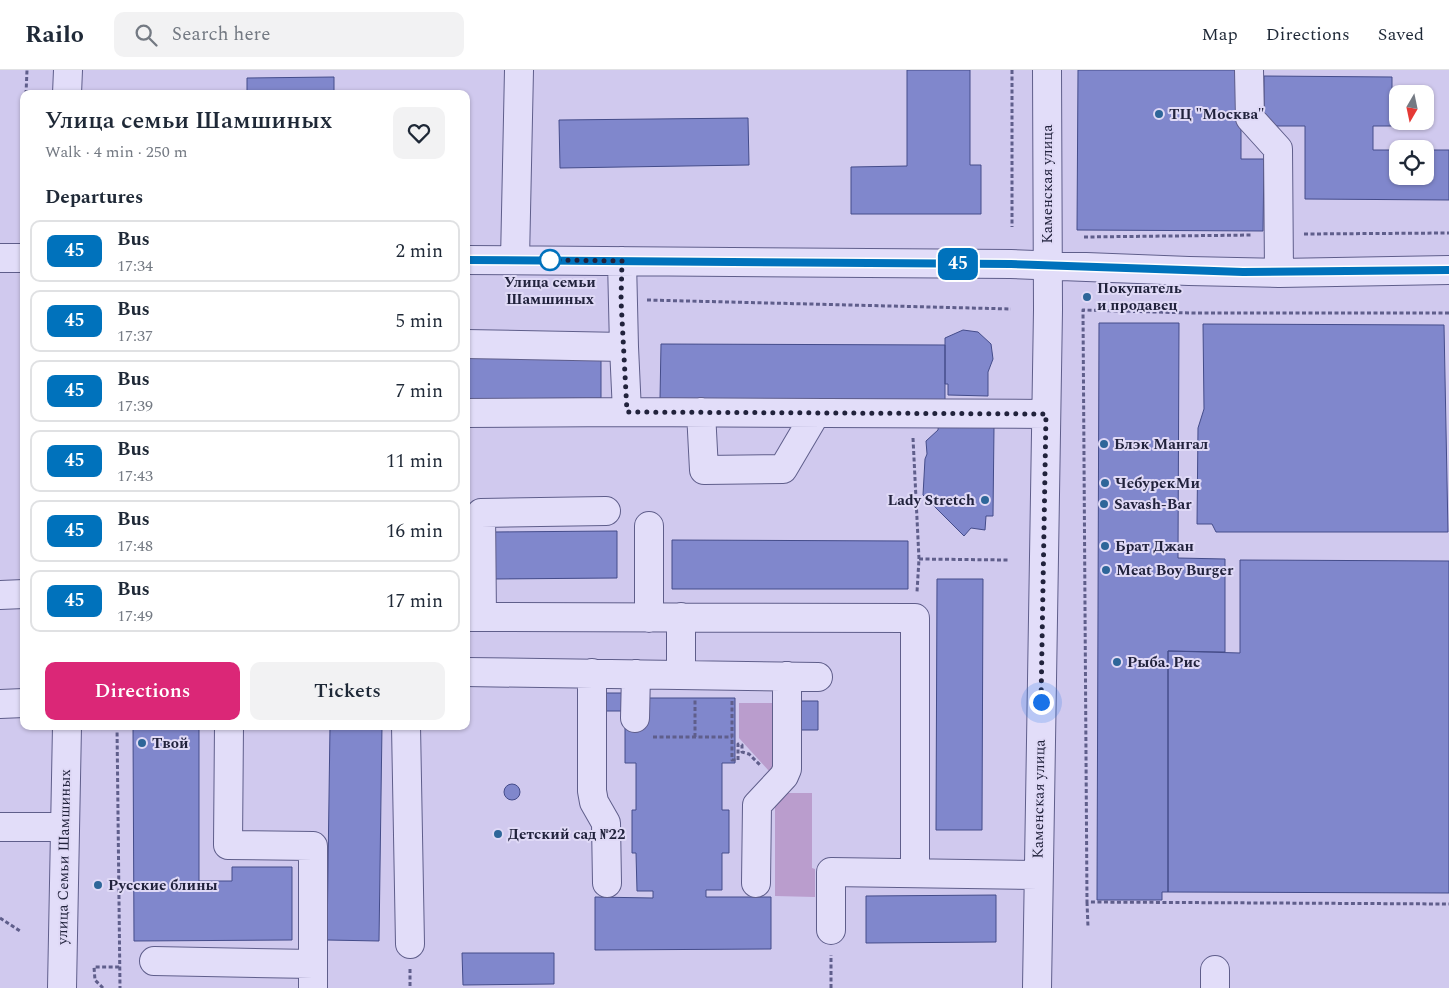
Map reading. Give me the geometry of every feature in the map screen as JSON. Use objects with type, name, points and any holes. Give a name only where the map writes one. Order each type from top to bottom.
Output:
[{"type":"street","points":[[67,90],[68,70]]},
{"type":"street","points":[[515,260],[519,70]]},
{"type":"street","name":"Каменская улица","points":[[1037,988],[1046,414],[1047,70]]},
{"type":"street","points":[[1249,70],[1250,118],[1278,148],[1279,272]]},
{"type":"street","points":[[0,258],[20,258]]},
{"type":"street","points":[[470,260],[1046,266],[1279,272],[1449,270]]},
{"type":"street","points":[[622,261],[621,300],[627,412]]},
{"type":"street","points":[[470,344],[624,347]]},
{"type":"street","points":[[470,412],[1046,414]]},
{"type":"street","points":[[701,412],[704,470],[783,469],[816,413]]},
{"type":"street","points":[[606,511],[481,513],[474,617],[915,618],[915,873]]},
{"type":"street","points":[[649,526],[649,618]]},
{"type":"street","points":[[0,594],[20,594]]},
{"type":"street","points":[[681,675],[682,617]]},
{"type":"street","points":[[470,672],[818,677]]},
{"type":"street","points":[[592,673],[592,791],[594,802],[606,822],[607,883]]},
{"type":"street","points":[[636,674],[642,727]]},
{"type":"street","points":[[756,882],[757,805],[784,776],[787,770],[787,676]]},
{"type":"street","points":[[0,704],[20,703]]},
{"type":"street","name":"улица Семьи Шамшиных","points":[[62,988],[67,730]]},
{"type":"street","points":[[154,961],[313,976],[314,846],[228,845],[229,730]]},
{"type":"street","points":[[406,730],[410,944]]},
{"type":"street","points":[[0,828],[65,827]]},
{"type":"street","points":[[831,930],[831,872],[1038,875]]},
{"type":"path","points":[[26,90],[27,70]]},
{"type":"path","points":[[1012,70],[1012,227]]},
{"type":"path","points":[[621,300],[1011,309]]},
{"type":"path","points":[[1088,927],[1086,902],[1083,310],[1192,313],[1449,314]]},
{"type":"path","points":[[912,413],[919,559],[915,618]]},
{"type":"path","points":[[919,559],[1008,560]]},
{"type":"path","points":[[695,699],[695,737]]},
{"type":"path","points":[[732,700],[732,760],[738,760],[738,744],[742,745],[742,752]]},
{"type":"path","points":[[642,727],[695,737],[732,737]]},
{"type":"path","points":[[117,730],[120,988]]},
{"type":"path","points":[[1086,902],[1449,904]]},
{"type":"path","points":[[0,918],[20,932]]},
{"type":"path","points":[[831,930],[831,988]]},
{"type":"path","points":[[103,988],[95,980],[94,967],[120,967]]},
{"type":"shaded area","points":[[739,703],[774,703],[774,765],[769,771],[739,738]]},
{"type":"shaded area","points":[[784,793],[812,793],[812,868],[815,869],[815,897],[775,896],[775,804]]},
{"type":"building","points":[[907,70],[970,70],[970,165],[981,165],[981,214],[851,214],[851,167],[907,166]]},
{"type":"building","name":"ТЦ \"Москва\"","points":[[1078,70],[1241,70],[1241,159],[1264,159],[1263,231],[1077,230]]},
{"type":"building","points":[[1264,76],[1392,77],[1392,85],[1389,85],[1389,126],[1373,126],[1373,150],[1389,150],[1389,185],[1434,185],[1434,150],[1449,150],[1449,200],[1305,199],[1305,126],[1264,126]]},
{"type":"building","points":[[334,77],[334,90],[247,90],[247,78]]},
{"type":"building","points":[[748,118],[749,165],[560,168],[559,120]]},
{"type":"building","points":[[1099,323],[1179,323],[1178,558],[1225,559],[1225,652],[1168,651],[1168,892],[1162,892],[1162,900],[1097,900]]},
{"type":"building","points":[[1203,324],[1444,325],[1448,532],[1216,532],[1212,524],[1197,524],[1198,428],[1204,409]]},
{"type":"building","points":[[963,330],[978,332],[991,344],[993,359],[988,372],[988,396],[948,395],[948,384],[945,384],[945,338]]},
{"type":"building","points":[[661,344],[945,345],[945,400],[660,399]]},
{"type":"building","points":[[601,350],[601,398],[470,399],[470,351]]},
{"type":"building","points":[[939,418],[994,427],[993,516],[986,516],[985,530],[971,528],[964,536],[923,495],[925,459],[927,454],[926,441],[938,430]]},
{"type":"building","points":[[617,531],[617,578],[493,579],[493,532]]},
{"type":"building","points":[[672,540],[908,541],[908,589],[672,589]]},
{"type":"building","points":[[1240,560],[1449,561],[1449,893],[1168,892],[1168,651],[1240,653]]},
{"type":"building","points":[[937,579],[983,579],[982,830],[936,830]]},
{"type":"building","points":[[602,693],[623,693],[623,711],[602,711]]},
{"type":"building","points":[[646,698],[735,698],[735,763],[722,763],[722,810],[729,810],[729,853],[722,853],[722,890],[706,890],[706,897],[771,897],[771,949],[595,950],[595,897],[653,898],[653,891],[637,891],[636,853],[632,853],[632,810],[636,810],[636,763],[625,763],[625,718]]},
{"type":"building","points":[[797,701],[818,701],[818,730],[797,730]]},
{"type":"building","points":[[133,730],[199,730],[199,881],[232,881],[232,867],[292,867],[292,940],[134,941]]},
{"type":"building","points":[[330,730],[382,730],[379,941],[327,940]]},
{"type":"building","points":[[509,784],[515,784],[520,789],[518,798],[509,800],[504,795],[504,789]]},
{"type":"building","points":[[996,895],[996,942],[866,943],[866,896]]},
{"type":"building","points":[[462,953],[554,953],[554,984],[463,985]]},
{"type":"bus line","name":"45","points":[[470,260],[1011,264],[1189,272],[1449,270]]},
{"type":"place","name":"ТЦ \"Москва\"","points":[[1159,114]]},
{"type":"place","name":"Улица семьи Шамшиных","points":[[550,260]]},
{"type":"place","name":"Покупатель и продавец","points":[[1087,297]]},
{"type":"place","name":"Блэк Мангал","points":[[1104,444]]},
{"type":"place","name":"ЧебурекМи","points":[[1105,483]]},
{"type":"place","name":"Lady Stretch","points":[[985,500]]},
{"type":"place","name":"Savash-Bar","points":[[1104,504]]},
{"type":"place","name":"Брат Джан","points":[[1105,546]]},
{"type":"place","name":"Meat Boy Burger","points":[[1106,570]]},
{"type":"place","name":"Рыба. Рис","points":[[1117,662]]},
{"type":"place","name":"Твой","points":[[142,743]]},
{"type":"place","name":"Детский сад №22","points":[[498,834]]},
{"type":"place","name":"Русские блины","points":[[98,885]]},
{"type":"route","points":[[550,260],[622,261],[621,300],[627,412],[1046,414],[1041,702]]}]
